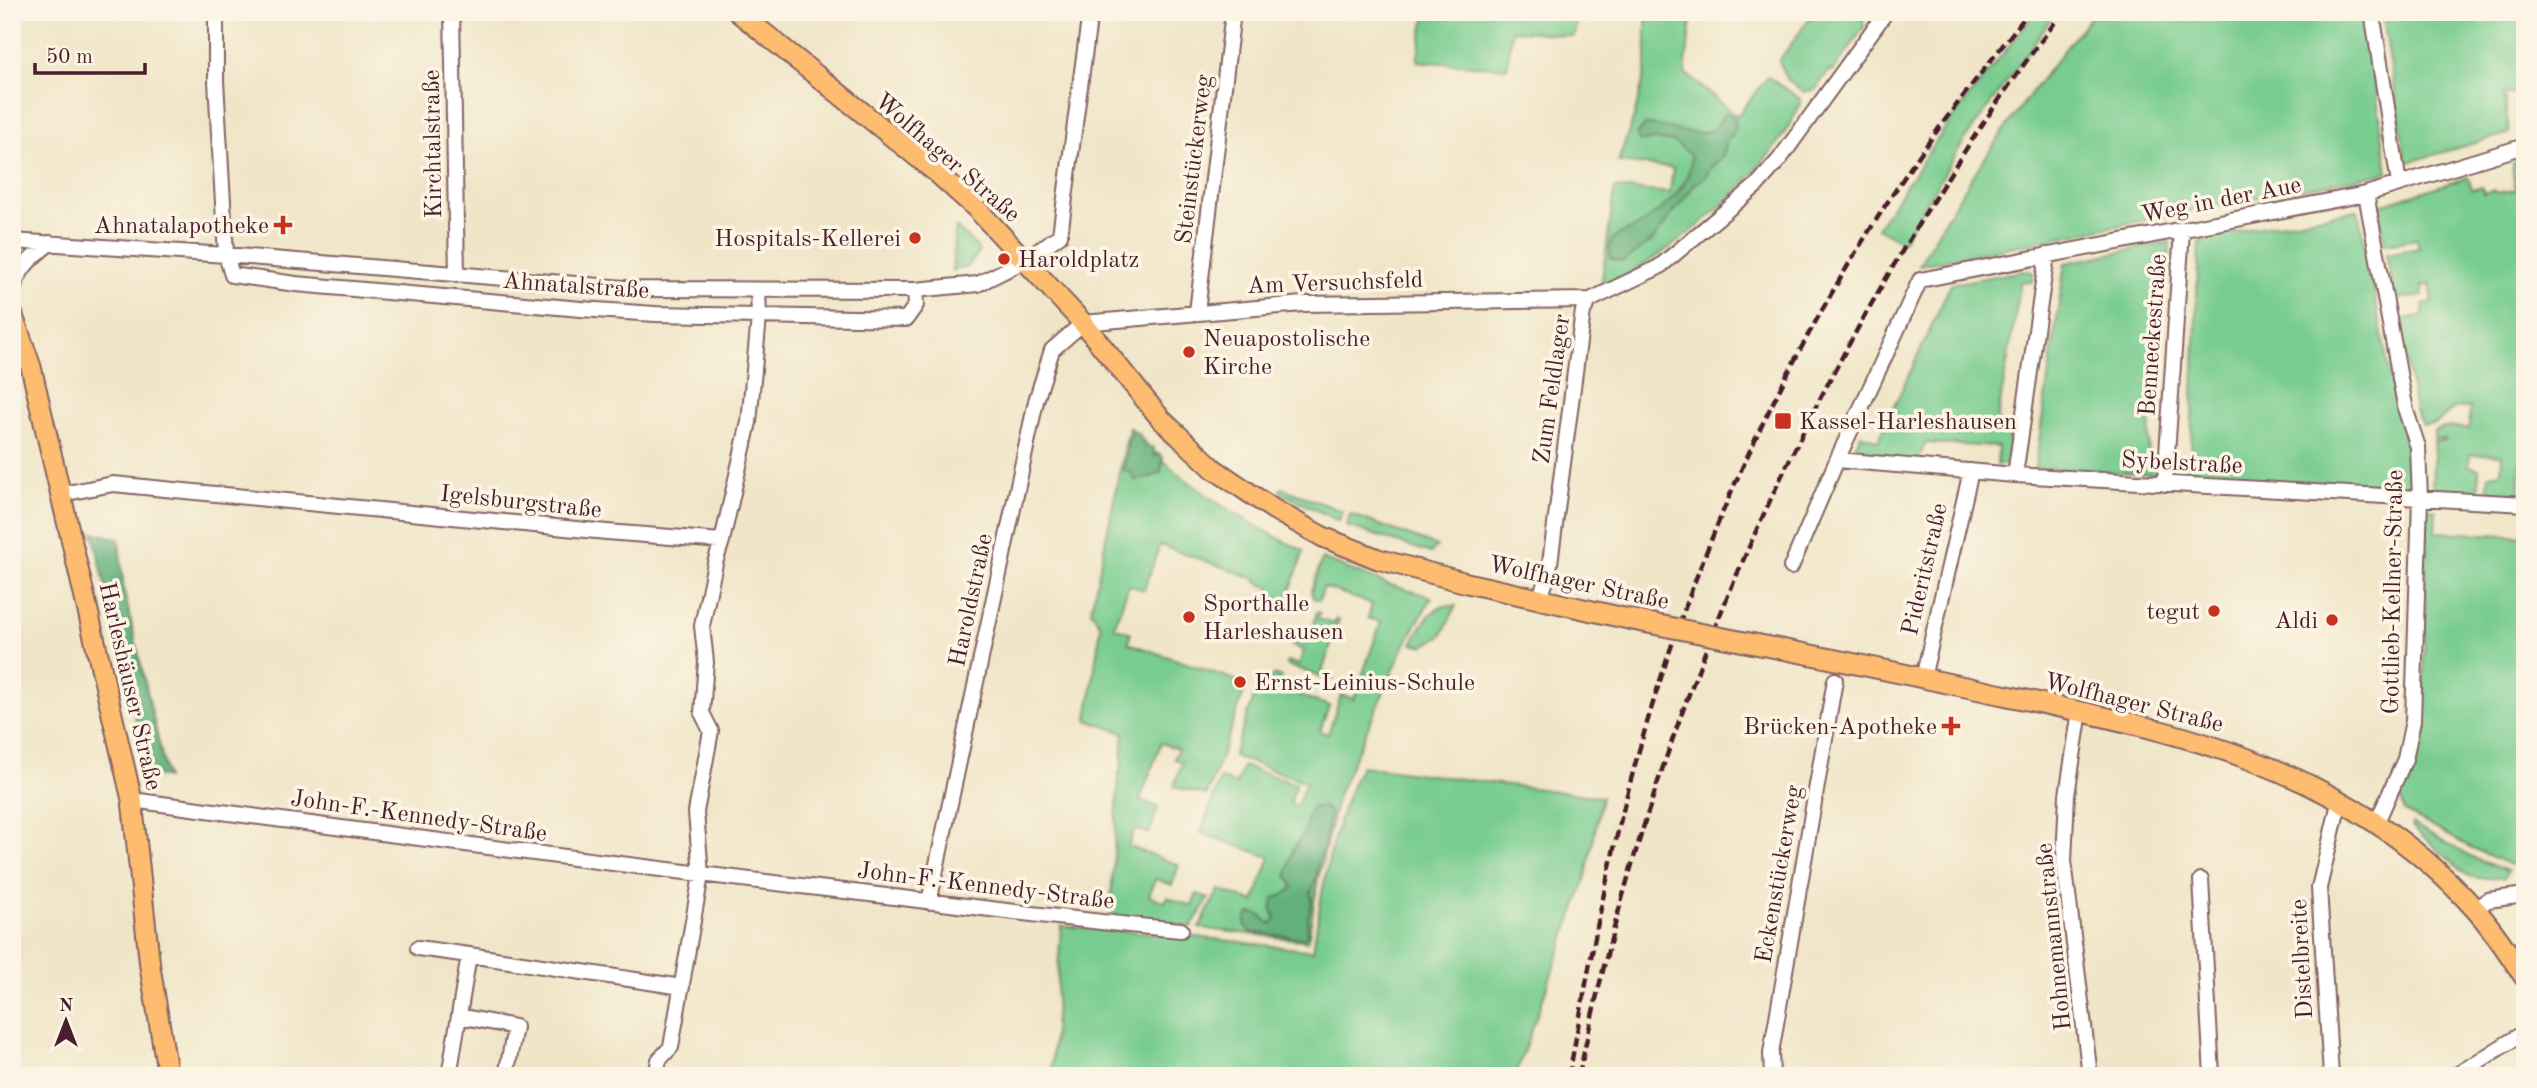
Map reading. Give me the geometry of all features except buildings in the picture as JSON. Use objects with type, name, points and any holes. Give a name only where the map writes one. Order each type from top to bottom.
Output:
[{"type":"main road","name":"Wolfhager Straße","points":[[738,12],[936,172],[977,209],[1083,323],[1161,419],[1214,469],[1273,509],[1323,537],[1378,559],[1539,600],[2080,711],[2243,755],[2340,799],[2403,841],[2475,909],[2525,978]]},
{"type":"main road","name":"Harleshäuser Straße","points":[[12,313],[31,367],[132,800],[150,967],[168,1076]]},
{"type":"street","points":[[216,12],[216,81],[226,255]]},
{"type":"street","name":"Kirchtalstraße","points":[[452,12],[457,275]]},
{"type":"street","name":"Ahnatalstraße","points":[[12,241],[226,255],[636,289],[915,290],[959,288],[978,284],[1026,260],[1060,235],[1090,12]]},
{"type":"street","name":"Steinstückerweg","points":[[1197,312],[1233,12]]},
{"type":"street","points":[[2372,12],[2399,184]]},
{"type":"street","name":"Zum Feldlager","points":[[1539,600],[1547,578],[1583,311],[1590,299],[1659,267],[1756,186],[1779,160],[1878,15]]},
{"type":"street","name":"Weg in der Aue","points":[[1837,460],[1920,279],[2366,194],[2525,146]]},
{"type":"street","name":"Gottlieb-Kellner-Straße","points":[[2366,194],[2406,411],[2418,447],[2420,499],[2413,720],[2405,759],[2377,822]]},
{"type":"street","name":"Benneckestraße","points":[[2165,484],[2182,230]]},
{"type":"street","points":[[12,295],[14,282],[24,263],[50,243]]},
{"type":"street","name":"Ahnatalstraße","points":[[226,255],[232,275],[296,284],[581,309],[759,317],[906,319],[916,305],[915,290]]},
{"type":"street","points":[[2015,475],[2047,255]]},
{"type":"street","points":[[656,1076],[659,1060],[671,1047],[701,875],[696,812],[711,731],[702,713],[706,662],[702,625],[749,422],[759,317],[758,290]]},
{"type":"street","name":"Am Versuchsfeld","points":[[1083,323],[1303,304],[1590,299]]},
{"type":"street","name":"Haroldstraße","points":[[929,902],[1036,401],[1052,350],[1083,323]]},
{"type":"street","points":[[1791,567],[1837,460]]},
{"type":"street","name":"Sybelstraße","points":[[1837,460],[2015,475],[2525,505]]},
{"type":"street","name":"Pideritstraße","points":[[1923,678],[1970,471]]},
{"type":"street","name":"Igelsburgstraße","points":[[62,494],[113,484],[607,533],[722,541]]},
{"type":"street","name":"Eckenstückerweg","points":[[1772,1076],[1771,1053],[1835,680]]},
{"type":"street","name":"Hohnemannstraße","points":[[2080,711],[2067,794],[2064,862],[2090,1076]]},
{"type":"street","name":"Distelbreite","points":[[2331,1076],[2319,888],[2340,799]]},
{"type":"street","name":"John-F.-Kennedy-Straße","points":[[132,800],[701,875],[1000,912],[1181,930]]},
{"type":"street","points":[[2201,880],[2212,1076]]},
{"type":"street","points":[[2475,909],[2487,900],[2525,895]]},
{"type":"street","points":[[418,948],[682,987]]},
{"type":"street","points":[[449,1076],[468,955]]},
{"type":"street","points":[[459,1016],[515,1027],[506,1076]]},
{"type":"street","points":[[2455,1076],[2525,1032]]},
{"type":"green space","points":[[1426,12],[1578,12],[1574,36],[1512,30],[1507,68],[1417,61]]},
{"type":"green space","points":[[1646,12],[1692,12],[1685,73],[1737,116],[1768,77],[1801,102],[1787,129],[1768,156],[1744,184],[1716,210],[1657,256],[1601,286],[1615,188],[1670,193],[1673,168],[1618,162],[1634,117],[1646,69]]},
{"type":"green space","points":[[1814,12],[1858,12],[1863,16],[1864,27],[1833,72],[1829,70],[1816,89],[1803,92],[1787,79],[1779,61]]},
{"type":"green space","points":[[2036,12],[2056,12],[1964,141],[1902,242],[1877,228],[1950,121]]},
{"type":"green space","points":[[2095,12],[2364,12],[2388,172],[1919,265],[1958,198],[2001,134]]},
{"type":"green space","points":[[2382,12],[2525,12],[2525,92],[2504,95],[2509,133],[2406,163]]},
{"type":"green space","points":[[1728,113],[1736,124],[1732,136],[1727,140],[1723,157],[1696,183],[1653,240],[1623,262],[1611,259],[1610,248],[1614,238],[1634,228],[1672,199],[1680,190],[1690,169],[1691,157],[1680,146],[1662,140],[1640,141],[1637,135],[1645,125],[1700,133],[1710,131],[1723,114]]},
{"type":"green space","points":[[2525,158],[2525,459],[2521,459],[2519,500],[2487,498],[2489,475],[2501,473],[2502,455],[2470,454],[2469,466],[2479,469],[2478,497],[2437,495],[2432,489],[2434,441],[2445,439],[2434,438],[2434,431],[2444,427],[2469,429],[2470,408],[2456,407],[2435,424],[2422,425],[2415,411],[2399,320],[2424,315],[2423,304],[2433,302],[2430,284],[2422,286],[2423,296],[2395,299],[2386,254],[2419,248],[2417,239],[2385,244],[2378,206],[2468,177],[2472,190],[2482,187],[2484,193],[2494,190],[2495,193],[2515,190],[2512,163]]},
{"type":"green space","points":[[2358,210],[2398,418],[2407,451],[2409,484],[2403,489],[2171,477],[2172,470],[2190,471],[2199,242],[2249,229]]},
{"type":"green space","points":[[956,227],[977,247],[979,253],[967,267],[952,271]]},
{"type":"green space","points":[[2170,242],[2170,255],[2158,256],[2148,458],[2158,459],[2158,474],[2035,468],[2065,263]]},
{"type":"green space","points":[[2029,270],[2033,273],[2032,282],[2021,281],[1997,422],[2011,424],[2006,465],[1997,465],[1998,447],[1925,443],[1918,461],[1855,456],[1852,453],[1861,434],[1878,441],[1951,284]]},
{"type":"green space","points":[[1129,427],[1173,470],[1209,497],[1255,526],[1304,551],[1286,603],[1268,596],[1271,588],[1256,582],[1256,579],[1160,545],[1144,590],[1129,585],[1114,627],[1131,633],[1128,643],[1247,684],[1207,795],[1174,787],[1182,762],[1174,759],[1178,749],[1161,743],[1140,800],[1158,807],[1149,834],[1135,829],[1128,846],[1179,865],[1172,885],[1155,879],[1149,896],[1165,902],[1167,897],[1192,906],[1197,894],[1209,898],[1191,927],[1110,916],[1124,733],[1087,720],[1101,626],[1091,610]]},
{"type":"green space","points":[[1132,431],[1139,434],[1145,447],[1154,448],[1154,455],[1160,454],[1163,458],[1161,472],[1149,478],[1134,480],[1130,472],[1123,470]]},
{"type":"green space","points":[[1282,488],[1342,511],[1339,521],[1279,492]]},
{"type":"green space","points":[[2427,509],[2436,510],[2435,532],[2525,536],[2525,850],[2518,849],[2510,865],[2466,845],[2404,811],[2400,791],[2411,766],[2423,725]]},
{"type":"green space","points":[[1350,514],[1437,546],[1431,553],[1347,526]]},
{"type":"green space","points":[[93,532],[119,539],[124,591],[167,778],[148,773]]},
{"type":"green space","points":[[1322,559],[1387,584],[1432,597],[1405,644],[1338,795],[1318,879],[1308,941],[1199,928],[1219,890],[1254,902],[1270,857],[1201,833],[1220,779],[1236,784],[1243,766],[1296,784],[1290,803],[1297,806],[1306,782],[1233,756],[1259,683],[1275,675],[1282,677],[1279,688],[1329,706],[1320,731],[1328,734],[1341,695],[1354,699],[1381,622],[1368,618],[1372,604],[1324,587],[1319,600],[1313,598],[1311,591]]},
{"type":"green space","points":[[1443,606],[1456,606],[1442,635],[1424,646],[1412,643],[1429,616]]},
{"type":"green space","points":[[1317,612],[1320,613],[1318,619],[1334,624],[1336,619],[1339,620],[1322,672],[1333,676],[1332,680],[1287,665],[1288,661],[1299,665],[1304,650],[1292,646],[1294,641],[1306,645]]},
{"type":"green space","points":[[1361,766],[1602,797],[1585,881],[1515,1076],[1051,1076],[1061,926],[1188,936],[1313,951],[1324,880],[1335,833]]},
{"type":"green space","points":[[1311,807],[1323,807],[1330,812],[1311,893],[1307,936],[1304,938],[1250,932],[1245,924],[1248,914],[1258,914],[1270,924],[1276,919],[1271,909],[1274,898],[1293,888],[1287,875],[1293,849],[1303,835]]},
{"type":"green space","points":[[2413,824],[2478,860],[2508,871],[2504,878],[2468,876],[2412,827]]},
{"type":"railway","points":[[1569,1076],[1600,911],[1640,747],[1663,670],[1719,520],[1787,374],[1867,234],[1925,147],[2029,12]]},
{"type":"railway","points":[[1579,1076],[1604,967],[1634,859],[1668,753],[1707,648],[1750,545],[1797,444],[1904,248],[1980,128],[2063,12]]},
{"type":"place","name":"Ahnatalapotheke","points":[[283,225]]},
{"type":"place","name":"Hospitals-Kellerei","points":[[915,238]]},
{"type":"place","name":"Haroldplatz","points":[[1004,259]]},
{"type":"place","name":"Neuapostolische Kirche","points":[[1189,352]]},
{"type":"place","name":"Kassel-Harleshausen","points":[[1783,421]]},
{"type":"place","name":"tegut","points":[[2214,611]]},
{"type":"place","name":"Sporthalle Harleshausen","points":[[1189,617]]},
{"type":"place","name":"Aldi","points":[[2332,620]]},
{"type":"place","name":"Ernst-Leinius-Schule","points":[[1240,682]]},
{"type":"place","name":"Brücken-Apotheke","points":[[1951,726]]}]
